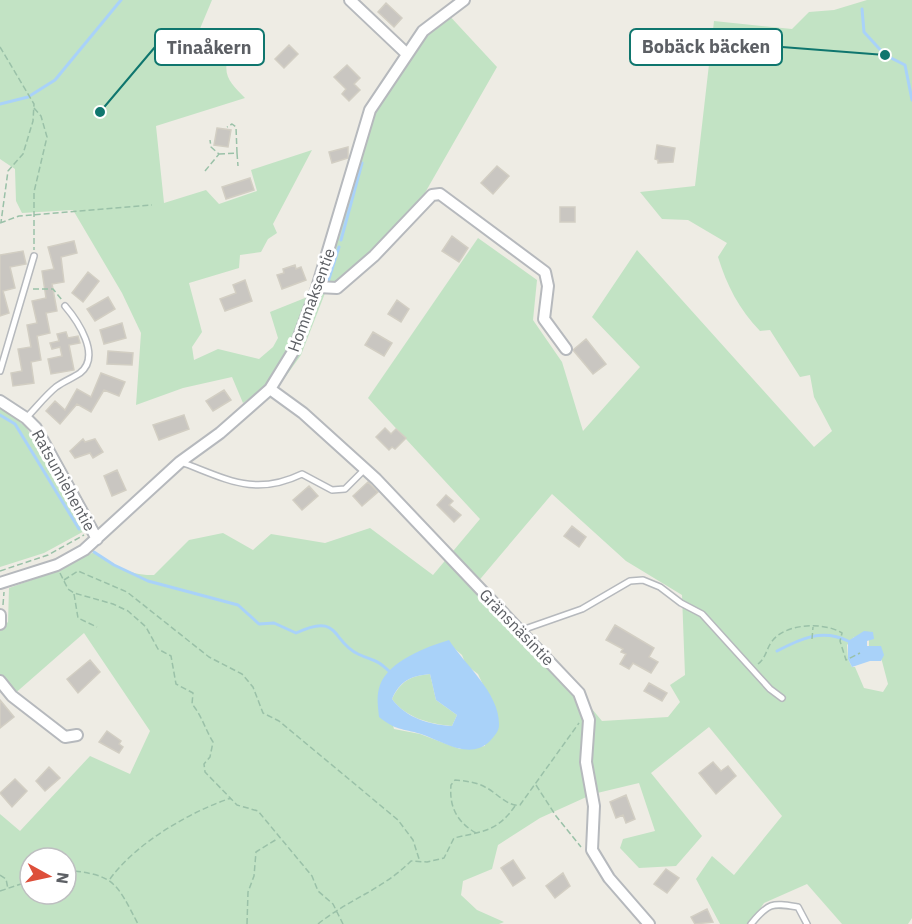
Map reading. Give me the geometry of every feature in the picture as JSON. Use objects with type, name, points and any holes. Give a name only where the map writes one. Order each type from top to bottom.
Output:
[{"type":"street","points":[[350,0],[407,54]]},
{"type":"street","name":"Hommaksentie","points":[[0,583],[57,565],[84,550],[95,535],[180,462],[220,433],[270,388],[294,351],[318,287],[370,110],[423,31],[464,0]]},
{"type":"street","points":[[318,287],[337,288],[374,256],[432,195],[440,194],[545,272],[548,286],[544,319],[566,349]]},
{"type":"street","name":"Gränsnäsintie","points":[[270,388],[303,413],[364,469],[522,630],[579,693],[589,720],[586,762],[594,806],[592,850],[609,878],[649,924]]},
{"type":"street","name":"Ratsumiehentie","points":[[0,401],[26,418],[36,428],[95,535]]},
{"type":"street","points":[[0,615],[0,624]]},
{"type":"street","points":[[0,681],[12,696],[65,737],[77,735]]},
{"type":"lane","points":[[0,371],[34,256]]},
{"type":"lane","points":[[26,418],[55,388],[82,372],[86,365],[89,355],[84,335],[76,319],[65,306]]},
{"type":"lane","points":[[180,462],[239,483],[269,487],[302,474],[332,490],[345,489],[364,469]]},
{"type":"lane","points":[[522,630],[582,609],[630,581],[644,580],[660,587],[681,603],[702,614],[770,690],[782,698]]},
{"type":"lane","points":[[751,924],[764,908],[774,904],[798,907],[807,924]]},
{"type":"path","points":[[0,47],[28,92],[33,108],[33,121],[23,154],[8,171],[0,222],[35,215],[152,205]]},
{"type":"path","points":[[33,108],[39,112],[47,137],[42,167],[35,185],[34,245]]},
{"type":"path","points":[[227,127],[231,124],[236,127],[238,166]]},
{"type":"path","points":[[232,139],[238,140]]},
{"type":"path","points":[[210,140],[211,147],[219,154],[237,153]]},
{"type":"path","points":[[205,171],[219,154]]},
{"type":"path","points":[[24,290],[53,289],[57,291],[65,306]]},
{"type":"path","points":[[0,571],[48,555],[95,535]]},
{"type":"path","points":[[57,565],[63,581],[74,593],[113,604],[128,611],[146,627],[158,650],[171,656],[176,684],[193,693],[192,704],[201,716],[203,727],[213,742],[212,751],[204,764],[205,772],[237,805],[258,811],[278,838],[312,876],[318,891],[333,903],[343,924]]},
{"type":"path","points":[[63,581],[78,571],[127,592],[209,657],[242,674],[253,687],[262,713],[279,721],[398,820],[413,840],[420,862]]},
{"type":"path","points":[[74,593],[78,618],[96,627]]},
{"type":"path","points":[[812,639],[813,628]]},
{"type":"path","points":[[752,668],[767,655],[771,642],[776,637],[793,629],[836,629],[843,635],[840,641],[846,660],[860,653]]},
{"type":"path","points":[[318,924],[336,910],[392,880],[411,861],[420,862],[444,858],[454,838],[476,833],[504,822],[515,806],[520,805],[586,712]]},
{"type":"path","points":[[476,833],[464,826],[456,815],[450,798],[451,785],[455,780],[484,786],[515,806]]},
{"type":"path","points":[[535,783],[556,816],[581,847]]},
{"type":"path","points":[[110,879],[124,860],[133,857],[148,841],[214,804],[232,798]]},
{"type":"path","points":[[247,924],[248,892],[254,876],[256,852],[278,838]]},
{"type":"path","points":[[78,871],[98,873],[110,879],[124,897],[138,924]]},
{"type":"path","points":[[0,875],[6,879],[8,890]]},
{"type":"path","points":[[0,891],[18,885]]},
{"type":"green space","points":[[0,0],[212,0],[199,31],[228,58],[226,70],[228,76],[245,98],[156,126],[164,203],[206,190],[219,204],[257,191],[251,170],[312,150],[273,224],[277,233],[268,239],[261,252],[240,255],[239,268],[189,283],[202,332],[192,347],[194,360],[218,349],[259,359],[273,347],[278,338],[270,312],[310,296],[292,346],[269,385],[243,403],[232,377],[183,388],[136,405],[141,333],[122,293],[73,210],[22,213],[16,201],[15,169],[0,159]]},
{"type":"green space","points":[[867,0],[912,0],[912,918],[908,924],[842,924],[807,884],[764,903],[750,924],[720,924],[696,879],[712,856],[734,875],[782,816],[709,727],[651,773],[702,836],[676,866],[639,868],[620,848],[623,839],[655,831],[639,783],[593,794],[540,818],[498,845],[492,869],[463,881],[461,895],[477,910],[504,922],[499,924],[0,924],[0,814],[20,831],[90,756],[130,774],[150,731],[84,633],[12,696],[0,681],[0,629],[8,622],[9,588],[48,574],[94,552],[130,572],[154,575],[189,540],[223,533],[253,550],[271,534],[325,543],[370,528],[433,575],[480,519],[368,398],[478,238],[537,280],[533,320],[562,362],[583,431],[640,367],[592,317],[637,250],[814,447],[832,431],[814,397],[810,375],[800,377],[770,330],[760,331],[734,297],[718,257],[727,243],[688,220],[662,219],[640,192],[695,186],[714,21],[792,29],[809,12],[834,10]],"holes":[[[552,494],[626,561],[682,595],[685,675],[670,685],[680,702],[668,717],[602,721],[556,666],[476,584]],[[854,637],[869,640],[869,647],[878,646],[888,684],[883,692],[864,688],[855,667],[852,667],[848,659],[847,645]],[[455,649],[462,655],[466,665],[478,674],[484,687],[485,746],[460,749],[420,734],[394,729],[381,683]]]},
{"type":"green space","points":[[446,12],[497,67],[414,212],[337,288],[327,288],[301,355],[276,390],[270,389],[294,350],[363,128],[407,54]]},
{"type":"green space","points":[[0,406],[26,427],[88,529],[44,553],[0,567]]},
{"type":"green space","points":[[430,674],[436,700],[457,715],[452,726],[419,719],[404,711],[392,699],[407,680]]},
{"type":"water","points":[[864,631],[873,632],[874,639],[867,641],[867,646],[881,646],[884,655],[881,661],[870,661],[852,667],[848,659],[848,641]]},
{"type":"water","points":[[449,640],[488,690],[498,713],[499,727],[496,734],[482,747],[456,748],[421,734],[395,727],[379,717],[380,685],[391,669],[419,651]],"holes":[[[430,674],[436,700],[457,715],[452,726],[435,724],[411,716],[392,699],[406,680]]]},
{"type":"building","points":[[386,3],[402,18],[394,27],[378,12]]},
{"type":"building","points":[[289,45],[298,54],[284,68],[275,59]]},
{"type":"building","points":[[347,65],[360,78],[354,84],[360,90],[349,101],[342,94],[346,89],[334,77]]},
{"type":"building","points":[[217,128],[231,130],[228,147],[214,145]]},
{"type":"building","points":[[657,145],[675,148],[673,162],[658,163],[655,159]]},
{"type":"building","points":[[348,147],[348,158],[332,163],[329,152]]},
{"type":"building","points":[[497,166],[509,176],[493,194],[481,183]]},
{"type":"building","points":[[250,178],[254,190],[226,199],[222,187]]},
{"type":"building","points":[[560,207],[575,207],[575,222],[560,222]]},
{"type":"building","points":[[452,236],[468,248],[459,262],[442,251]]},
{"type":"building","points":[[74,241],[77,253],[61,257],[64,282],[52,284],[57,311],[46,313],[50,333],[37,336],[41,360],[31,362],[34,383],[13,386],[11,373],[22,371],[18,349],[31,347],[27,325],[37,323],[32,301],[46,298],[42,271],[54,269],[48,247]]},
{"type":"building","points":[[23,251],[26,264],[10,267],[15,288],[3,291],[9,313],[0,316],[0,255]]},
{"type":"building","points":[[295,265],[296,269],[301,267],[306,280],[282,289],[277,275],[284,273],[283,269]]},
{"type":"building","points":[[88,272],[99,281],[83,302],[72,293]]},
{"type":"building","points":[[245,280],[252,301],[225,311],[220,299],[236,293],[233,285]]},
{"type":"building","points":[[108,297],[115,309],[95,321],[87,309]]},
{"type":"building","points":[[397,300],[409,309],[401,322],[388,314]]},
{"type":"building","points":[[122,323],[126,338],[104,344],[100,330]]},
{"type":"building","points":[[66,332],[68,338],[78,336],[80,343],[69,345],[74,370],[51,374],[48,359],[62,356],[60,347],[52,349],[50,343],[59,341],[57,334]]},
{"type":"building","points":[[373,332],[392,343],[384,356],[365,345]]},
{"type":"building","points":[[586,339],[606,364],[593,374],[573,350]]},
{"type":"building","points":[[108,351],[133,353],[132,365],[107,364]]},
{"type":"building","points":[[101,373],[125,382],[119,396],[104,390],[91,412],[77,404],[60,424],[46,411],[55,401],[65,410],[77,389],[91,397]]},
{"type":"building","points":[[224,390],[231,400],[213,411],[206,401]]},
{"type":"building","points":[[184,415],[189,429],[159,440],[153,425]]},
{"type":"building","points":[[385,428],[391,434],[396,429],[406,438],[395,449],[392,447],[389,450],[376,437]]},
{"type":"building","points":[[83,439],[85,442],[95,439],[103,452],[93,458],[90,453],[75,458],[70,451]]},
{"type":"building","points":[[117,470],[126,490],[112,496],[104,476]]},
{"type":"building","points":[[368,482],[378,492],[362,506],[353,496]]},
{"type":"building","points":[[309,486],[318,496],[302,510],[293,500]]},
{"type":"building","points":[[446,495],[453,501],[449,505],[461,515],[454,522],[437,505]]},
{"type":"building","points":[[572,526],[586,537],[579,547],[564,536]]},
{"type":"building","points":[[615,625],[654,648],[649,657],[658,662],[651,673],[633,663],[629,669],[620,664],[626,654],[621,652],[623,649],[606,640]]},
{"type":"building","points":[[90,660],[100,672],[78,693],[67,679]]},
{"type":"building","points":[[649,683],[667,693],[662,701],[644,691]]},
{"type":"building","points":[[0,700],[14,717],[0,728]]},
{"type":"building","points":[[107,731],[121,741],[119,744],[123,747],[119,753],[99,742]]},
{"type":"building","points":[[713,762],[721,771],[728,766],[736,776],[716,794],[699,773]]},
{"type":"building","points":[[49,767],[60,778],[45,791],[36,781]]},
{"type":"building","points":[[15,779],[27,791],[12,807],[0,793]]},
{"type":"building","points":[[626,795],[635,819],[626,823],[623,815],[616,818],[610,802]]},
{"type":"building","points":[[513,860],[525,878],[513,886],[501,868]]},
{"type":"building","points":[[666,869],[679,878],[667,893],[654,884]]},
{"type":"building","points":[[563,873],[570,886],[555,898],[546,886]]},
{"type":"building","points":[[707,909],[713,922],[695,924],[691,917]]},
{"type":"waterway","points":[[0,104],[28,97],[55,80],[121,0]]},
{"type":"waterway","points":[[862,9],[864,32],[885,55],[905,65],[912,100]]},
{"type":"waterway","points":[[341,240],[362,163]]},
{"type":"waterway","points":[[328,282],[339,247]]},
{"type":"waterway","points":[[0,415],[15,424],[79,529]]},
{"type":"waterway","points":[[94,552],[114,565],[148,581],[238,605],[259,624],[274,623],[296,633],[310,627],[328,627],[349,649],[378,662],[390,672]]},
{"type":"waterway","points":[[777,651],[803,639],[820,635],[829,635],[848,641]]},
{"type":"place","name":"Bobäck bäcken","points":[[885,55]]},
{"type":"place","name":"Tinaåkern","points":[[100,112]]}]
